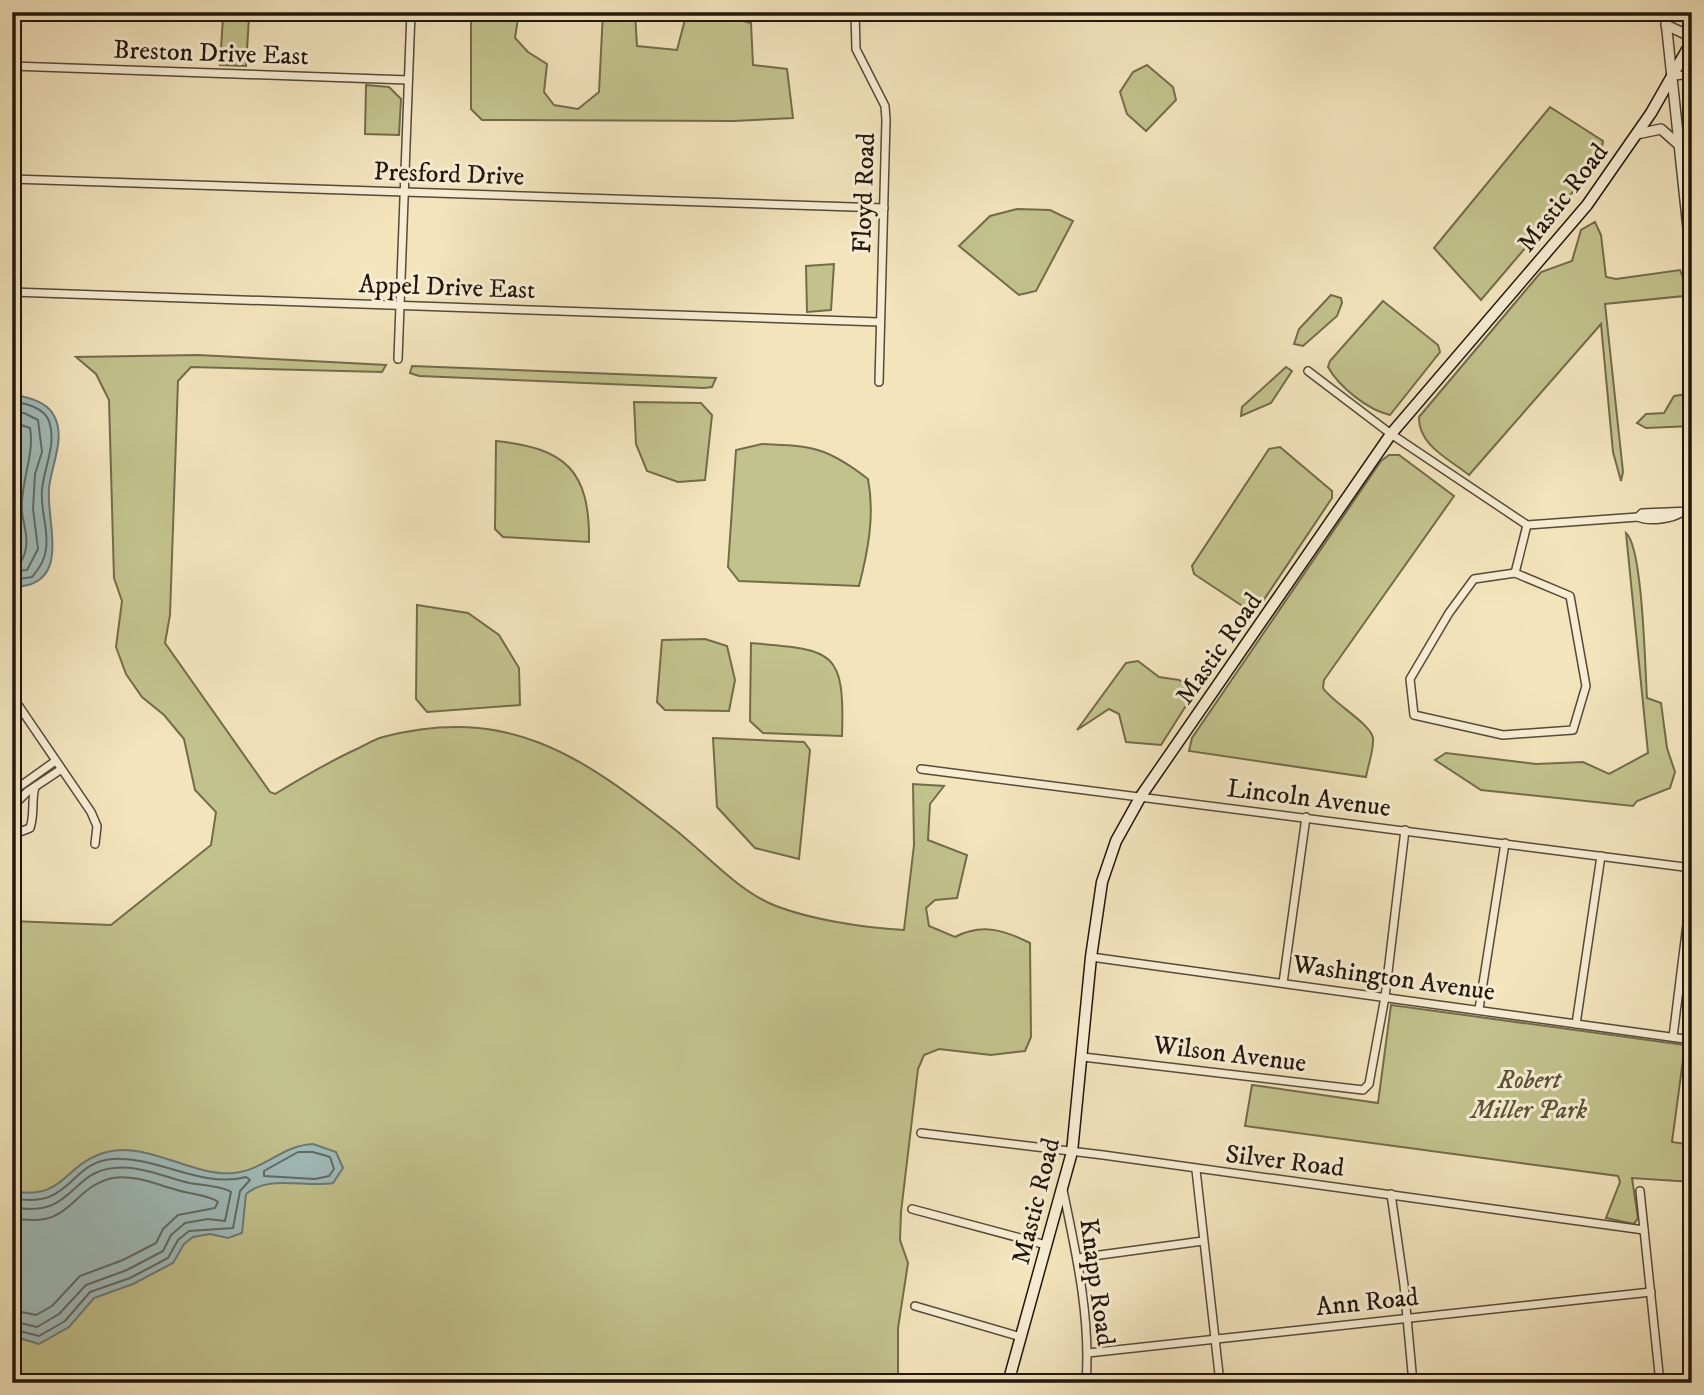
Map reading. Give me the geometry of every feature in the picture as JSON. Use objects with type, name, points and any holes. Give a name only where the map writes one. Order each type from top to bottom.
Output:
[{"type":"main road","name":"Mastic Road","points":[[1008,1383],[1072,1152],[1098,901],[1116,841],[1142,796],[1391,434],[1587,205],[1674,76],[1692,39]]},
{"type":"street","points":[[398,359],[411,12]]},
{"type":"street","name":"Floyd Road","points":[[855,12],[856,49],[885,106],[879,382]]},
{"type":"street","points":[[1665,12],[1674,76],[1692,266]]},
{"type":"street","points":[[1666,25],[1692,39]]},
{"type":"street","name":"Breston Drive East","points":[[12,66],[408,80]]},
{"type":"street","points":[[1674,76],[1692,74]]},
{"type":"street","points":[[1637,134],[1661,129],[1679,145]]},
{"type":"street","name":"Presford Drive","points":[[12,179],[884,208]]},
{"type":"street","name":"Appel Drive East","points":[[12,292],[880,322]]},
{"type":"street","points":[[1308,371],[1391,434],[1527,525],[1638,517],[1645,513],[1676,509],[1682,512],[1692,511]]},
{"type":"street","points":[[1515,573],[1527,525]]},
{"type":"street","points":[[1515,573],[1570,596],[1586,686],[1573,730],[1503,734],[1414,715],[1410,679],[1449,613],[1474,579],[1515,573]]},
{"type":"street","points":[[12,696],[54,762],[91,813],[97,826],[95,844]]},
{"type":"street","points":[[32,802],[13,791],[54,762]]},
{"type":"street","name":"Lincoln Avenue","points":[[921,769],[1692,868]]},
{"type":"street","points":[[12,807],[60,770]]},
{"type":"street","points":[[12,835],[30,828],[35,815],[32,802],[35,787]]},
{"type":"street","points":[[1283,983],[1306,817]]},
{"type":"street","points":[[1385,997],[1405,830]]},
{"type":"street","points":[[1479,1009],[1505,843]]},
{"type":"street","points":[[1576,1024],[1601,856]]},
{"type":"street","points":[[1673,1037],[1692,884]]},
{"type":"street","name":"Washington Avenue","points":[[1091,957],[1692,1040]]},
{"type":"street","name":"Wilson Avenue","points":[[1083,1057],[1363,1090],[1369,1084],[1385,997]]},
{"type":"street","name":"Silver Road","points":[[921,1133],[1644,1230]]},
{"type":"street","points":[[1196,1170],[1220,1383]]},
{"type":"street","name":"Knapp Road","points":[[1063,1187],[1078,1258],[1088,1353],[1086,1383]]},
{"type":"street","points":[[1640,1191],[1660,1383]]},
{"type":"street","points":[[1391,1194],[1408,1318],[1413,1383]]},
{"type":"street","points":[[912,1209],[1046,1245]]},
{"type":"street","points":[[1078,1258],[1203,1241]]},
{"type":"street","name":"Ann Road","points":[[1088,1353],[1651,1292]]},
{"type":"street","points":[[915,1306],[1021,1337]]},
{"type":"green space","points":[[471,12],[519,12],[515,38],[528,52],[547,64],[544,92],[554,105],[578,109],[599,92],[603,12],[635,12],[637,46],[677,50],[687,12],[710,12],[751,23],[753,65],[787,69],[793,118],[734,121],[482,120],[471,109]]},
{"type":"green space","points":[[223,17],[249,17],[246,66],[220,65]]},
{"type":"green space","points":[[1147,65],[1173,87],[1176,100],[1146,131],[1127,114],[1120,92],[1133,72]]},
{"type":"green space","points":[[366,85],[389,87],[401,99],[399,135],[365,134]]},
{"type":"green space","points":[[1550,107],[1603,141],[1600,160],[1481,300],[1434,248]]},
{"type":"green space","points":[[1017,209],[1050,210],[1073,221],[1036,291],[1019,295],[959,246],[990,216]]},
{"type":"green space","points":[[1595,222],[1601,235],[1606,277],[1616,279],[1680,270],[1684,280],[1684,296],[1605,304],[1623,472],[1621,481],[1613,452],[1601,324],[1469,475],[1429,443],[1420,427],[1419,417],[1541,272],[1572,261],[1581,230]]},
{"type":"green space","points":[[834,264],[831,310],[807,312],[806,266]]},
{"type":"green space","points":[[1331,295],[1341,298],[1337,316],[1303,346],[1294,344],[1299,329]]},
{"type":"green space","points":[[1383,301],[1438,345],[1440,352],[1390,415],[1355,397],[1328,367],[1330,361]]},
{"type":"green space","points":[[198,355],[386,365],[382,372],[191,367],[178,381],[170,615],[165,643],[270,792],[275,794],[327,764],[383,737],[427,729],[467,727],[504,732],[573,758],[605,778],[673,828],[743,887],[769,903],[835,922],[904,930],[914,845],[913,784],[944,786],[930,804],[928,840],[967,855],[957,898],[935,900],[926,908],[929,926],[955,937],[974,930],[993,930],[1030,943],[1031,1037],[1025,1051],[991,1055],[939,1049],[924,1055],[918,1069],[901,1212],[900,1240],[908,1263],[898,1328],[898,1383],[12,1383],[12,921],[111,925],[211,845],[216,812],[195,790],[184,739],[164,715],[142,697],[126,674],[116,647],[122,601],[114,578],[109,400],[96,374],[76,357]]},
{"type":"green space","points":[[412,366],[716,378],[712,387],[704,388],[419,376],[410,373]]},
{"type":"green space","points":[[1286,367],[1292,371],[1271,403],[1241,416],[1242,407]]},
{"type":"green space","points":[[1689,394],[1692,426],[1646,428],[1637,423],[1646,414],[1664,413],[1674,396]]},
{"type":"green space","points":[[634,402],[701,403],[712,415],[705,480],[678,482],[647,471],[636,444]]},
{"type":"green space","points":[[496,441],[540,450],[556,457],[569,468],[585,497],[589,542],[503,537],[495,529]]},
{"type":"green space","points":[[762,444],[818,450],[841,460],[868,479],[870,533],[859,586],[739,581],[728,567],[736,450]]},
{"type":"green space","points":[[1280,447],[1332,491],[1332,498],[1257,610],[1250,611],[1194,574],[1192,566],[1269,449]]},
{"type":"green space","points":[[1389,455],[1399,455],[1454,496],[1324,680],[1323,688],[1328,694],[1371,732],[1373,747],[1366,777],[1189,751],[1192,738],[1381,461]]},
{"type":"green space","points":[[1626,533],[1632,543],[1640,584],[1647,698],[1661,703],[1667,748],[1675,772],[1670,788],[1637,801],[1633,806],[1481,790],[1435,760],[1446,753],[1536,764],[1583,762],[1609,774],[1648,753]]},
{"type":"green space","points":[[417,605],[468,613],[499,635],[519,668],[520,705],[427,712],[416,699]]},
{"type":"green space","points":[[705,639],[727,646],[735,680],[729,711],[665,710],[657,702],[662,640]]},
{"type":"green space","points":[[751,643],[800,648],[817,653],[828,660],[836,670],[841,686],[842,736],[763,733],[750,721]]},
{"type":"green space","points":[[1138,661],[1159,677],[1179,680],[1191,688],[1189,701],[1161,745],[1126,742],[1119,714],[1109,709],[1077,730],[1126,663]]},
{"type":"green space","points":[[713,738],[804,742],[810,750],[799,859],[755,848],[717,807]]},
{"type":"green space","name":"Robert Miller Park","points":[[1391,1005],[1685,1045],[1672,1142],[1692,1145],[1692,1182],[1632,1178],[1638,1218],[1634,1224],[1606,1218],[1620,1182],[1618,1176],[1245,1126],[1252,1085],[1378,1103]]},
{"type":"water","points":[[16,395],[46,406],[53,414],[59,432],[49,488],[52,535],[50,565],[43,577],[31,584],[12,587],[12,398]]},
{"type":"water","points":[[313,1144],[336,1152],[343,1168],[333,1183],[277,1183],[255,1188],[246,1194],[242,1233],[228,1238],[210,1234],[193,1237],[184,1244],[173,1263],[133,1284],[94,1298],[69,1327],[39,1344],[12,1336],[12,1191],[43,1191],[92,1158],[107,1152],[138,1151],[202,1170],[234,1173],[255,1167],[302,1145]]}]
